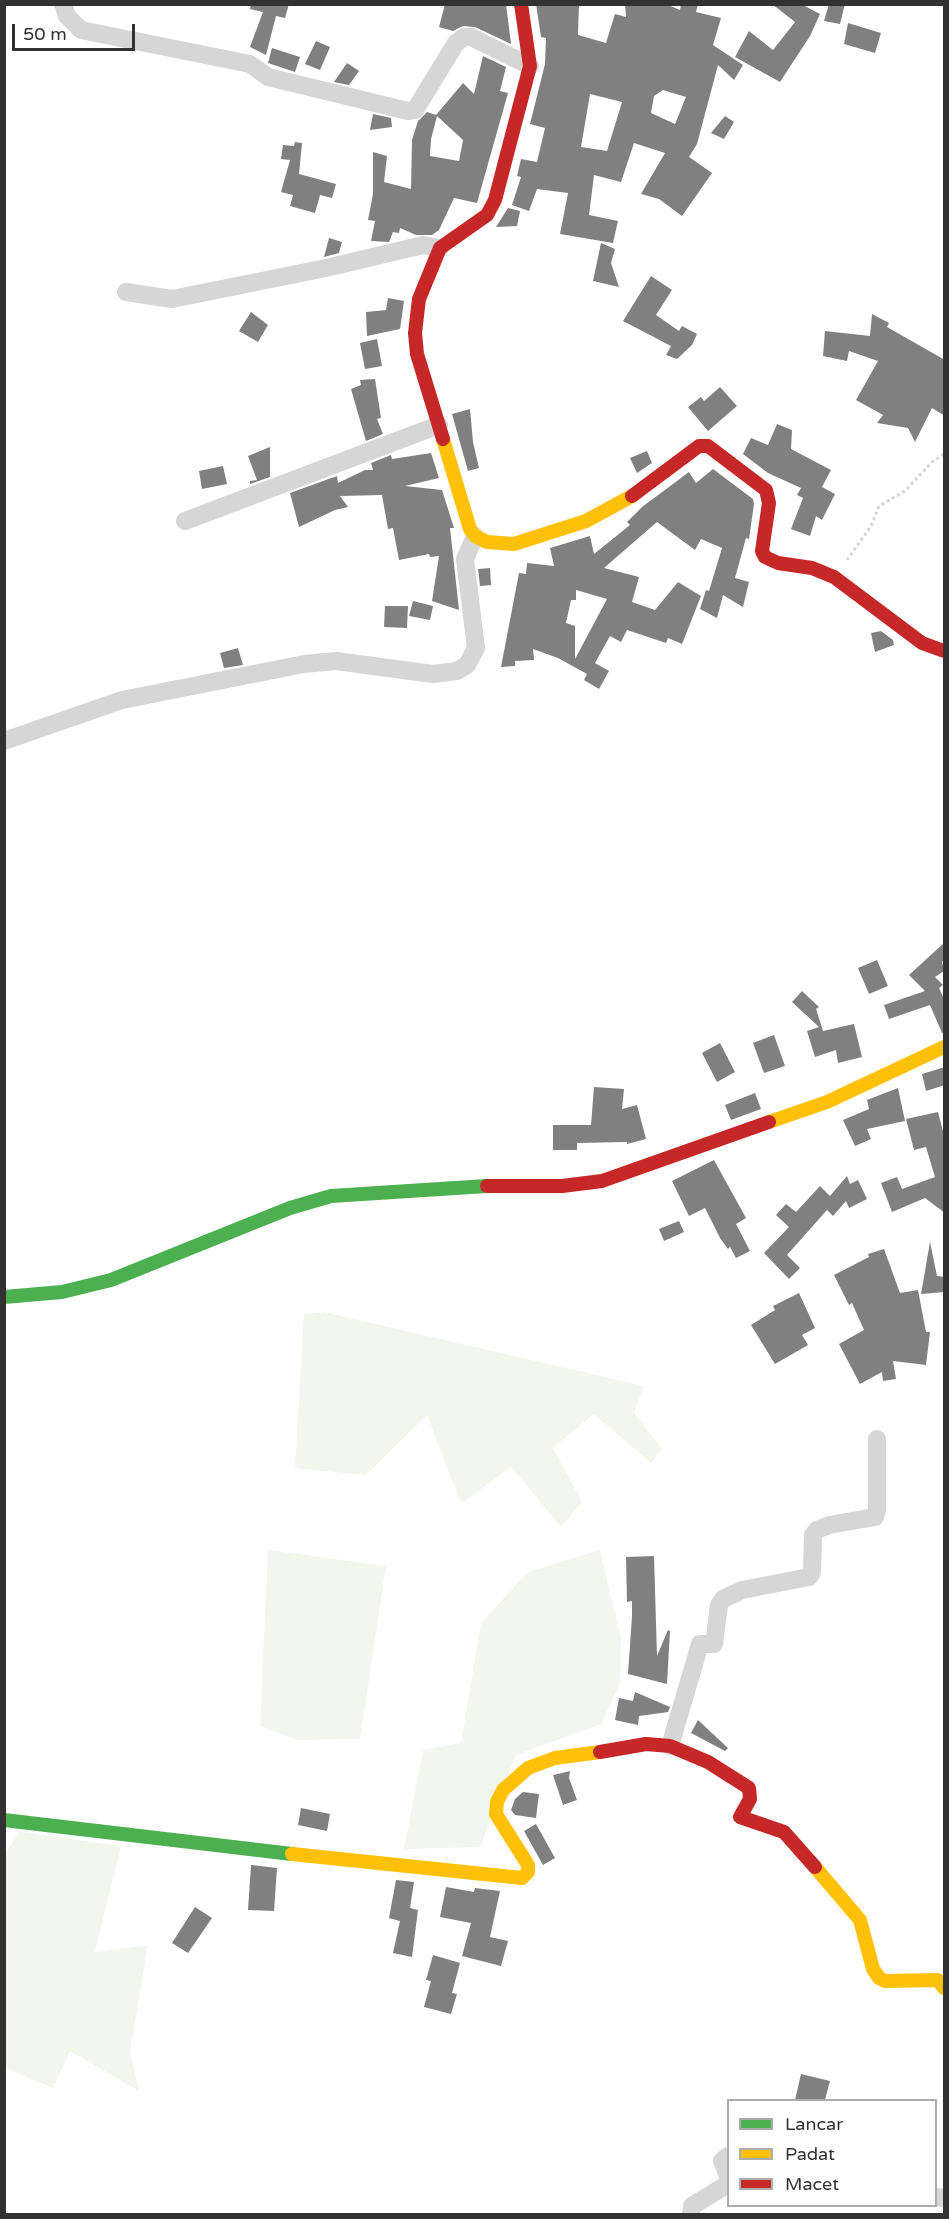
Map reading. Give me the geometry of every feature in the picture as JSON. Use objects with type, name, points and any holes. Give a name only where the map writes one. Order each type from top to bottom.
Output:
[{"type":"street","points":[[63,4],[71,21],[81,30],[250,64],[268,77],[408,111],[415,110],[456,43],[464,37],[471,37],[530,66]]},
{"type":"street","points":[[521,4],[530,66],[495,200],[487,215],[440,248],[420,299],[415,333],[417,354],[470,529],[475,536],[487,542],[514,544],[602,515],[704,445],[766,490],[769,503],[762,551],[765,557],[778,563],[812,568],[834,577],[922,643],[945,651]]},
{"type":"street","points":[[126,292],[172,298],[326,268],[423,245],[440,248]]},
{"type":"street","points":[[185,521],[439,425]]},
{"type":"street","points":[[4,741],[122,700],[310,663],[336,662],[433,674],[458,670],[467,665],[476,648],[475,623],[465,559],[475,536]]},
{"type":"street","points":[[4,1297],[62,1292],[111,1280],[290,1208],[331,1196],[502,1185],[562,1186],[602,1181],[790,1116],[945,1047]]},
{"type":"street","points":[[669,1746],[700,1644],[714,1644],[719,1605],[723,1599],[737,1592],[800,1578],[812,1572],[814,1532],[828,1525],[876,1515],[877,1440]]},
{"type":"street","points":[[4,1820],[183,1843],[522,1878],[528,1872],[528,1865],[496,1814],[496,1802],[503,1790],[528,1768],[555,1758],[632,1748],[646,1744],[669,1746],[708,1762],[749,1788],[750,1799],[740,1817],[784,1832],[850,1906],[860,1920],[873,1969],[879,1978],[885,1981],[938,1980],[945,1988]]},
{"type":"street","points":[[727,2157],[722,2161],[727,2172]]},
{"type":"street","points":[[691,2214],[693,2206],[727,2185]]},
{"type":"path","points":[[834,577],[872,526],[879,506],[905,490],[932,462],[945,454]]},
{"type":"shaded area","points":[[324,1312],[644,1386],[634,1413],[662,1449],[651,1463],[594,1414],[553,1448],[582,1502],[561,1527],[511,1467],[461,1504],[427,1415],[366,1475],[295,1468],[304,1314]]},
{"type":"shaded area","points":[[268,1550],[386,1566],[360,1739],[297,1740],[260,1726]]},
{"type":"shaded area","points":[[600,1550],[621,1639],[620,1684],[601,1724],[516,1755],[480,1847],[404,1849],[423,1750],[461,1743],[481,1623],[528,1572]]},
{"type":"shaded area","points":[[19,1832],[121,1846],[95,1952],[148,1945],[130,2051],[139,2091],[70,2051],[53,2088],[5,2068],[4,1856]]},
{"type":"building","points":[[251,4],[289,4],[285,18],[276,16],[266,55],[250,47],[263,12],[250,9]]},
{"type":"building","points":[[445,4],[506,4],[511,44],[475,27],[463,26],[453,31],[439,27]]},
{"type":"building","points":[[536,4],[579,4],[578,35],[606,43],[615,14],[626,17],[625,4],[666,4],[680,10],[681,4],[698,4],[696,12],[721,18],[713,45],[743,65],[734,80],[718,65],[697,144],[689,157],[712,173],[682,216],[659,199],[641,194],[665,153],[634,143],[621,182],[594,175],[589,215],[618,221],[613,243],[560,234],[568,193],[537,189],[529,211],[512,205],[521,177],[517,176],[521,159],[537,162],[545,128],[530,124],[545,64],[546,38],[541,37]],"holes":[[[663,90],[686,97],[675,124],[651,113],[654,96]],[[590,94],[622,102],[607,151],[581,147]]]},
{"type":"building","points":[[772,4],[801,4],[820,14],[810,36],[780,82],[735,57],[749,31],[773,50],[795,22]]},
{"type":"building","points":[[829,4],[845,4],[840,24],[824,21]]},
{"type":"building","points":[[848,23],[881,33],[875,53],[844,44]]},
{"type":"building","points":[[316,41],[330,47],[320,70],[305,64]]},
{"type":"building","points":[[272,48],[300,57],[295,72],[268,63]]},
{"type":"building","points":[[483,56],[506,67],[500,91],[508,93],[477,203],[454,198],[439,230],[432,235],[416,235],[400,228],[399,233],[393,232],[389,242],[371,241],[375,221],[368,220],[373,194],[373,152],[387,156],[384,182],[411,189],[412,140],[418,121],[427,112],[436,115],[463,83],[474,94]],"holes":[[[437,116],[463,140],[459,161],[430,156],[431,139]]]},
{"type":"building","points":[[347,63],[359,71],[349,85],[334,82]]},
{"type":"building","points":[[373,114],[391,118],[392,127],[370,130]]},
{"type":"building","points":[[725,116],[734,122],[724,139],[711,133]]},
{"type":"building","points":[[295,142],[302,143],[299,174],[336,184],[332,198],[320,195],[315,213],[290,206],[293,195],[281,192],[290,160],[281,159],[283,145],[294,146]]},
{"type":"building","points":[[508,208],[520,211],[517,226],[496,227]]},
{"type":"building","points":[[329,238],[342,242],[339,253],[324,257]]},
{"type":"building","points":[[601,243],[615,249],[611,263],[619,287],[593,281]]},
{"type":"building","points":[[651,276],[672,290],[656,315],[679,331],[682,326],[697,334],[692,345],[677,359],[666,355],[671,346],[623,321]]},
{"type":"building","points":[[388,298],[404,301],[400,329],[367,336],[366,312],[386,310]]},
{"type":"building","points":[[251,312],[268,325],[258,342],[239,331]]},
{"type":"building","points":[[872,314],[889,323],[887,327],[945,360],[945,416],[932,408],[915,442],[908,428],[877,423],[883,415],[856,400],[878,361],[849,351],[847,361],[823,356],[825,331],[870,336]]},
{"type":"building","points":[[377,339],[382,366],[365,369],[360,343]]},
{"type":"building","points":[[375,379],[381,418],[377,419],[383,434],[366,441],[351,389],[361,385],[360,380]]},
{"type":"building","points":[[720,387],[737,406],[708,431],[688,407],[701,397],[704,401]]},
{"type":"building","points":[[470,409],[473,442],[479,468],[468,471],[452,414]]},
{"type":"building","points":[[777,424],[792,430],[791,449],[831,470],[822,487],[835,494],[822,520],[816,516],[810,536],[791,529],[803,498],[797,495],[801,488],[768,473],[743,454],[751,438],[768,445]]},
{"type":"building","points":[[270,447],[270,477],[250,484],[250,481],[257,480],[248,456]]},
{"type":"building","points":[[647,451],[652,463],[637,473],[630,458]]},
{"type":"building","points":[[431,453],[439,478],[405,486],[442,490],[454,528],[450,528],[459,610],[432,601],[439,556],[430,557],[429,554],[399,560],[393,528],[388,529],[382,495],[340,496],[348,507],[335,510],[299,527],[290,493],[337,476],[338,483],[365,470],[373,470],[371,463],[391,455],[392,459]]},
{"type":"building","points":[[223,466],[227,484],[202,489],[199,471]]},
{"type":"building","points":[[713,469],[753,499],[749,539],[746,538],[735,578],[749,582],[743,607],[723,595],[717,618],[700,609],[706,590],[709,591],[722,548],[701,539],[695,550],[657,522],[604,568],[639,577],[632,602],[655,610],[678,582],[701,596],[682,644],[668,638],[666,643],[627,630],[621,642],[610,636],[595,663],[609,671],[599,689],[584,680],[587,674],[558,658],[533,649],[534,660],[515,661],[515,666],[501,667],[519,573],[526,574],[527,563],[554,566],[550,548],[590,536],[594,554],[630,525],[627,522],[642,507],[689,472],[696,483]],"holes":[[[576,590],[607,599],[575,659],[575,626],[566,623],[571,600],[576,600]]]},
{"type":"building","points":[[490,568],[491,585],[480,586],[478,569]]},
{"type":"building","points":[[413,601],[433,606],[430,620],[409,616]]},
{"type":"building","points":[[385,606],[408,606],[407,628],[384,627]]},
{"type":"building","points":[[881,631],[893,640],[894,645],[875,652],[871,633]]},
{"type":"building","points":[[238,648],[243,665],[224,668],[220,653]]},
{"type":"building","points":[[945,942],[945,958],[942,962],[944,971],[935,977],[943,985],[939,988],[945,1001],[945,1032],[942,1033],[930,1005],[889,1019],[884,1005],[925,991],[909,975]]},
{"type":"building","points":[[877,960],[888,986],[869,994],[858,968]]},
{"type":"building","points":[[802,991],[819,1007],[816,1009],[823,1031],[854,1024],[862,1057],[838,1063],[836,1050],[815,1057],[807,1031],[819,1027],[792,1002]]},
{"type":"building","points":[[774,1035],[785,1066],[764,1073],[753,1043]]},
{"type":"building","points":[[720,1043],[735,1072],[717,1082],[702,1053]]},
{"type":"building","points":[[945,1067],[945,1085],[926,1091],[922,1074]]},
{"type":"building","points":[[594,1087],[624,1089],[622,1109],[637,1105],[646,1139],[627,1144],[627,1142],[577,1143],[577,1150],[553,1150],[553,1125],[591,1125]]},
{"type":"building","points":[[898,1088],[905,1121],[867,1129],[871,1139],[855,1146],[843,1120],[869,1109],[867,1100]]},
{"type":"building","points":[[755,1093],[761,1109],[731,1120],[725,1105]]},
{"type":"building","points":[[938,1112],[945,1139],[945,1213],[925,1198],[892,1212],[881,1183],[897,1177],[902,1189],[935,1177],[926,1147],[914,1150],[906,1119]]},
{"type":"building","points":[[714,1160],[746,1218],[736,1224],[750,1251],[736,1258],[730,1247],[728,1249],[720,1238],[705,1208],[689,1216],[672,1181]]},
{"type":"building","points":[[847,1176],[850,1184],[858,1180],[867,1199],[849,1208],[846,1201],[833,1216],[827,1210],[787,1255],[800,1268],[789,1279],[764,1253],[789,1227],[776,1215],[786,1204],[796,1212],[820,1186],[830,1196]]},
{"type":"building","points":[[679,1221],[684,1232],[664,1241],[659,1229]]},
{"type":"building","points":[[930,1242],[937,1276],[945,1277],[945,1292],[921,1294]]},
{"type":"building","points":[[884,1249],[900,1293],[918,1290],[926,1332],[930,1332],[926,1365],[893,1361],[896,1379],[883,1381],[882,1372],[860,1384],[839,1344],[864,1330],[852,1303],[849,1305],[834,1275],[869,1257],[868,1254]]},
{"type":"building","points":[[799,1293],[815,1328],[802,1335],[808,1345],[775,1364],[751,1325],[775,1310],[773,1306]]},
{"type":"building","points":[[654,1556],[657,1656],[668,1630],[670,1631],[667,1684],[628,1674],[632,1601],[627,1602],[626,1557]]},
{"type":"building","points":[[635,1692],[670,1707],[668,1712],[639,1716],[638,1725],[615,1720],[619,1698],[633,1701]]},
{"type":"building","points":[[698,1720],[728,1748],[725,1751],[691,1733]]},
{"type":"building","points":[[570,1771],[569,1778],[577,1800],[563,1805],[553,1775]]},
{"type":"building","points":[[523,1792],[539,1794],[536,1818],[515,1815],[511,1810],[515,1799]]},
{"type":"building","points":[[301,1808],[330,1814],[327,1831],[298,1825]]},
{"type":"building","points":[[536,1824],[555,1858],[543,1865],[524,1831]]},
{"type":"building","points":[[251,1865],[277,1868],[274,1911],[248,1910]]},
{"type":"building","points":[[396,1880],[414,1882],[410,1908],[418,1910],[412,1957],[393,1953],[400,1921],[389,1918]]},
{"type":"building","points":[[446,1887],[474,1892],[475,1888],[500,1891],[490,1937],[508,1941],[501,1966],[462,1956],[471,1923],[440,1917]]},
{"type":"building","points":[[195,1907],[212,1918],[188,1953],[172,1943]]},
{"type":"building","points":[[433,1955],[460,1963],[452,1993],[457,1994],[451,2014],[424,2007],[431,1981],[426,1980]]},
{"type":"building","points":[[801,2074],[830,2081],[825,2099],[795,2099]]},
{"type":"traffic: fast","points":[[4,1297],[62,1292],[111,1280],[290,1208],[331,1196],[487,1186]]},
{"type":"traffic: fast","points":[[4,1820],[292,1854]]},
{"type":"traffic: slow","points":[[443,439],[470,529],[475,536],[487,542],[514,544],[586,521],[632,496]]},
{"type":"traffic: slow","points":[[769,1122],[827,1102],[944,1047]]},
{"type":"traffic: slow","points":[[292,1854],[522,1878],[528,1872],[528,1865],[496,1814],[497,1802],[503,1790],[528,1768],[555,1758],[600,1752]]},
{"type":"traffic: slow","points":[[815,1867],[860,1920],[873,1969],[879,1978],[885,1981],[938,1980],[944,1988]]},
{"type":"traffic: jam","points":[[443,439],[417,354],[415,333],[419,299],[440,248],[487,215],[495,200],[530,66],[521,4]]},
{"type":"traffic: jam","points":[[632,496],[699,446],[708,446],[766,490],[769,503],[762,551],[765,557],[778,563],[812,568],[834,577],[922,643],[944,651]]},
{"type":"traffic: jam","points":[[487,1186],[562,1186],[602,1181],[769,1122]]},
{"type":"traffic: jam","points":[[600,1752],[646,1744],[670,1746],[708,1762],[749,1788],[750,1799],[740,1817],[784,1832],[815,1867]]}]
